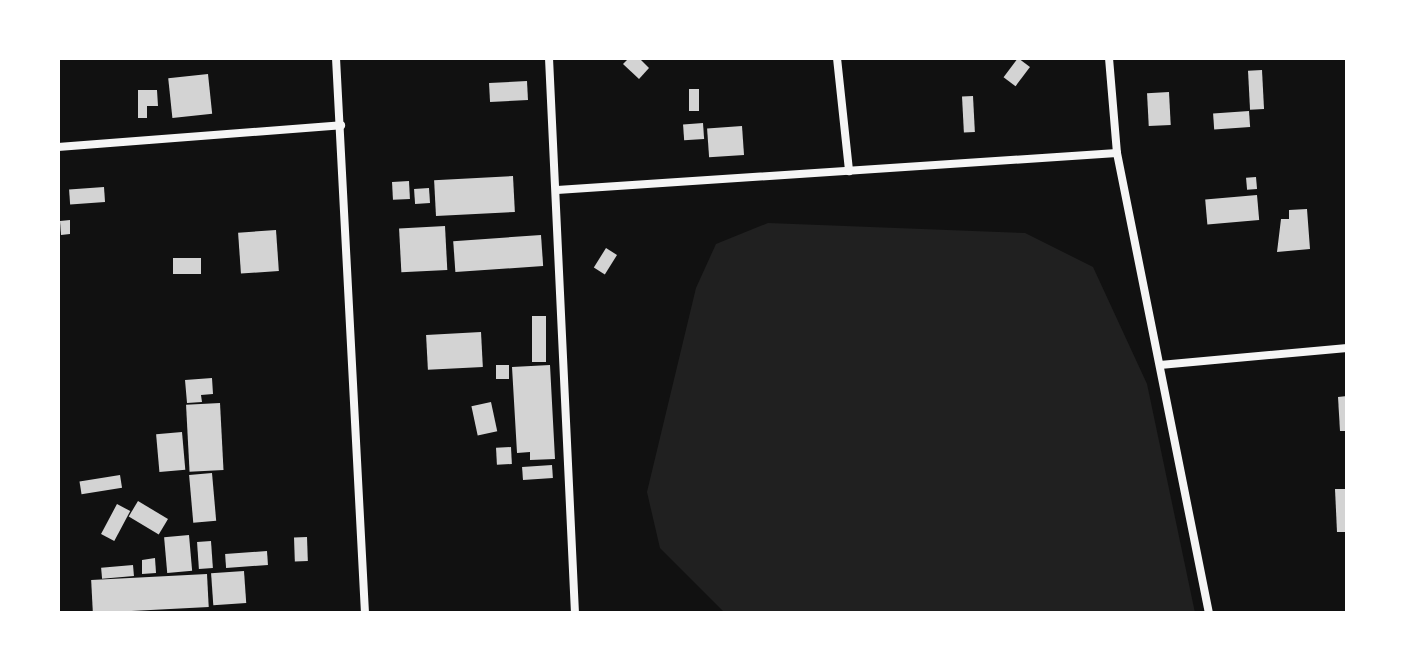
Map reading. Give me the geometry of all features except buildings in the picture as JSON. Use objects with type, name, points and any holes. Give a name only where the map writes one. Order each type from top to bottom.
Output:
[{"type":"street","points":[[336,58],[365,613]]},
{"type":"street","points":[[549,58],[575,613]]},
{"type":"street","points":[[837,58],[849,171]]},
{"type":"street","points":[[1109,58],[1117,153],[1209,613]]},
{"type":"street","points":[[58,147],[341,125]]},
{"type":"street","points":[[557,190],[1117,153]]},
{"type":"street","points":[[1160,365],[1347,348]]},
{"type":"shaded area","points":[[768,223],[1025,233],[1093,267],[1147,384],[1195,613],[725,613],[660,548],[647,492],[696,288],[716,244]]}]
